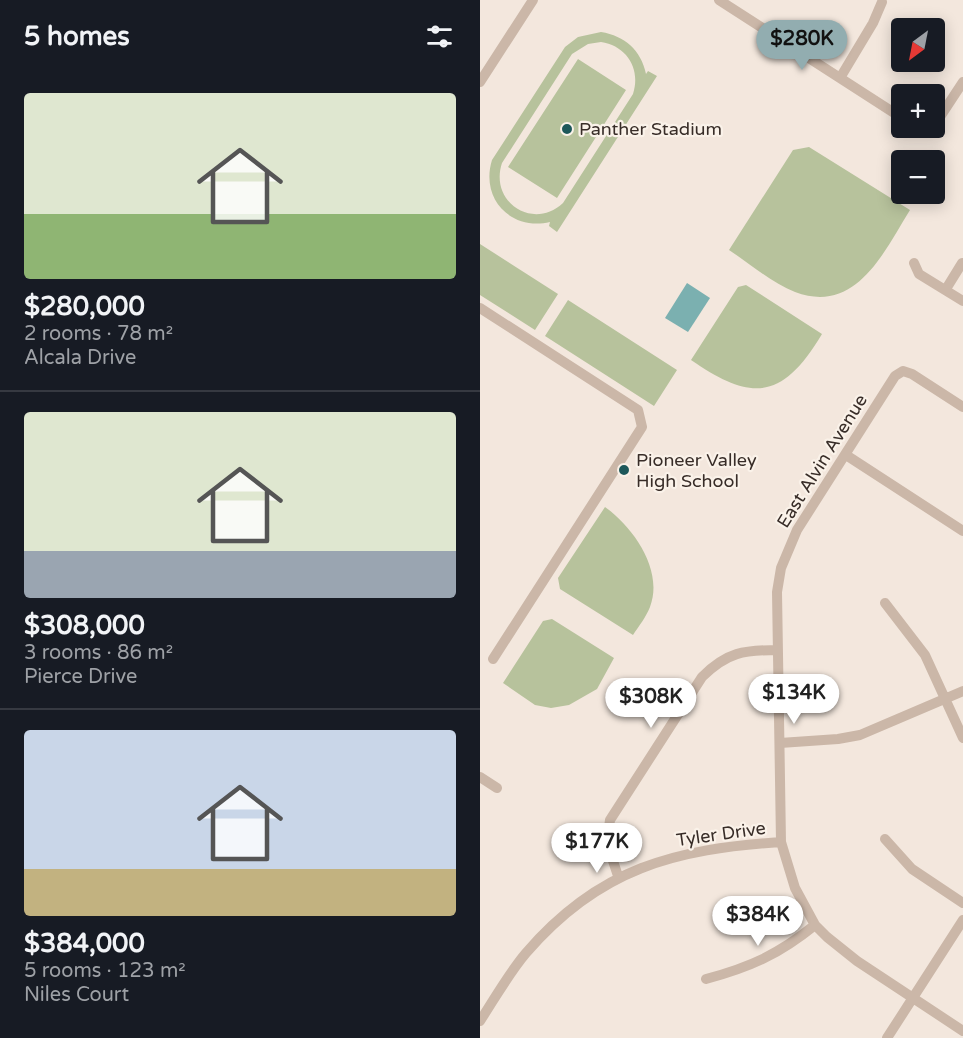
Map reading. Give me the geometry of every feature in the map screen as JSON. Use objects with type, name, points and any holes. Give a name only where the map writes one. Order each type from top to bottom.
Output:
[{"type":"street","points":[[480,82],[533,0]]},
{"type":"street","points":[[719,0],[736,5],[891,111]]},
{"type":"street","points":[[840,78],[873,23],[882,2]]},
{"type":"street","points":[[945,104],[963,81]]},
{"type":"street","points":[[914,263],[920,274],[963,301]]},
{"type":"street","points":[[946,289],[962,263]]},
{"type":"street","points":[[480,308],[638,410],[642,427],[493,659]]},
{"type":"street","name":"East Alvin Avenue","points":[[963,407],[912,374],[903,371],[896,376],[797,530],[787,550],[777,592],[782,842],[795,888],[815,925],[857,961],[963,1031]]},
{"type":"street","points":[[846,455],[963,531]]},
{"type":"street","points":[[885,603],[925,655],[963,738]]},
{"type":"street","points":[[618,876],[608,843],[610,820],[702,677],[717,662],[735,654],[751,650],[778,650]]},
{"type":"street","points":[[780,743],[860,735],[963,691]]},
{"type":"street","points":[[480,777],[497,788]]},
{"type":"street","points":[[885,839],[912,869],[963,903]]},
{"type":"street","name":"Tyler Drive","points":[[480,1021],[528,951],[585,899],[618,876],[692,851],[782,842]]},
{"type":"street","points":[[887,1038],[963,920]]},
{"type":"street","points":[[706,979],[765,960],[780,952],[815,925]]},
{"type":"green space","points":[[601,32],[617,37],[636,51],[646,74],[648,71],[657,76],[557,232],[549,226],[550,222],[536,224],[511,217],[495,199],[489,174],[492,160],[565,47],[578,37]],"holes":[[[601,42],[618,48],[630,60],[635,76],[633,94],[563,203],[551,211],[539,214],[527,213],[516,208],[502,190],[500,177],[502,163],[572,54],[588,44]]]},
{"type":"green space","name":"Panther Stadium","points":[[578,59],[626,90],[557,198],[508,167]]},
{"type":"green space","points":[[809,147],[891,198],[891,204],[900,204],[910,210],[890,244],[866,275],[851,287],[835,295],[816,297],[795,292],[769,278],[729,250],[793,150]]},
{"type":"green space","points":[[480,244],[558,294],[535,330],[480,295]]},
{"type":"green space","points":[[746,285],[822,334],[794,372],[780,382],[765,388],[749,388],[732,383],[691,360],[738,287]]},
{"type":"green space","points":[[568,300],[677,370],[654,406],[545,336]]},
{"type":"green space","points":[[605,507],[626,526],[635,538],[649,564],[653,579],[650,607],[633,635],[560,589],[558,578]]},
{"type":"green space","points":[[552,619],[614,658],[597,689],[569,705],[551,708],[535,705],[503,683],[543,621]]},
{"type":"water","points":[[687,283],[710,298],[688,332],[665,318]]},
{"type":"place","name":"Panther Stadium","points":[[567,129]]},
{"type":"place","name":"Pioneer Valley High School","points":[[624,470]]}]
